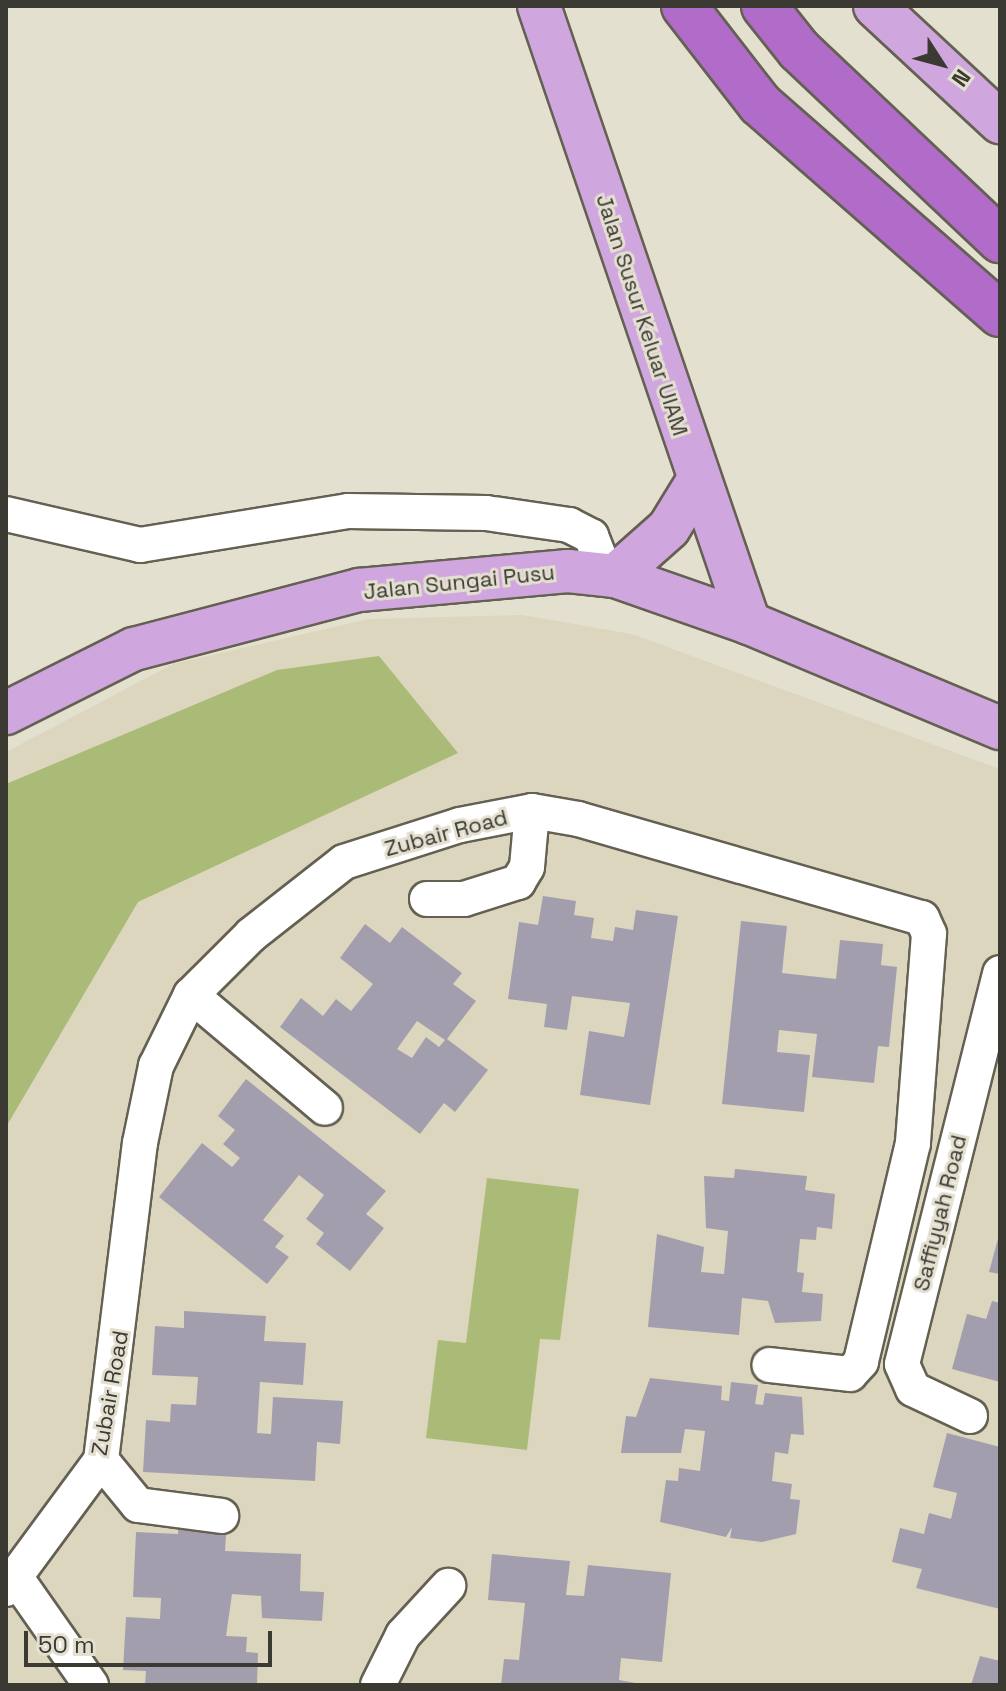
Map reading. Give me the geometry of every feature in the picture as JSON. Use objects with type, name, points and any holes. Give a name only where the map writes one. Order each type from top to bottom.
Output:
[{"type":"highway","points":[[684,6],[760,104],[1000,314]]},
{"type":"highway","points":[[764,6],[799,50],[1000,240]]},
{"type":"main road","name":"Jalan Susur Keluar UIAM","points":[[539,6],[696,484],[749,623]]},
{"type":"main road","points":[[875,6],[1000,122]]},
{"type":"main road","points":[[611,575],[669,528],[696,484]]},
{"type":"main road","name":"Jalan Sungai Pusu","points":[[6,713],[134,649],[359,590],[471,576],[611,575],[749,623],[1000,728]]},
{"type":"street","points":[[6,514],[140,545],[348,511],[486,513],[580,530],[591,536],[611,575]]},
{"type":"street","points":[[427,899],[464,899],[518,882],[527,867],[532,811]]},
{"type":"street","name":"Zubair Road","points":[[11,1583],[101,1460],[140,1143],[156,1066],[191,995],[251,935],[344,862],[532,811],[909,910],[929,934],[913,1143],[861,1362],[850,1374],[770,1365]]},
{"type":"street","name":"Saffiyyah Road","points":[[970,1416],[913,1389],[902,1364],[1000,973]]},
{"type":"street","points":[[191,995],[325,1108]]},
{"type":"street","points":[[101,1460],[138,1505],[221,1516]]},
{"type":"street","points":[[11,1583],[91,1685]]},
{"type":"street","points":[[378,1685],[403,1635],[448,1586]]},
{"type":"shaded area","points":[[522,615],[632,634],[1000,769],[1000,1685],[6,1685],[6,752],[173,664],[369,619]]},
{"type":"green space","points":[[379,656],[458,753],[138,902],[6,1127],[6,784],[277,670]]},
{"type":"green space","points":[[487,1178],[579,1189],[560,1340],[540,1339],[527,1450],[426,1438],[438,1340],[466,1343]]},
{"type":"building","points":[[543,896],[576,901],[574,915],[594,918],[591,938],[613,941],[615,927],[633,930],[636,910],[678,916],[650,1105],[580,1095],[589,1031],[624,1037],[630,1003],[572,996],[567,1030],[544,1027],[547,1004],[508,999],[519,922],[538,925]]},
{"type":"building","points":[[741,921],[787,926],[782,973],[836,979],[840,940],[883,944],[881,965],[897,967],[889,1047],[878,1046],[874,1083],[812,1077],[817,1034],[779,1030],[777,1052],[810,1055],[804,1112],[722,1104]]},
{"type":"building","points":[[365,924],[390,943],[402,927],[462,973],[453,984],[476,1001],[447,1039],[488,1070],[455,1112],[444,1103],[420,1134],[280,1027],[301,998],[323,1016],[336,999],[351,1011],[373,984],[340,958]],"holes":[[[417,1021],[445,1040],[439,1047],[426,1037],[412,1058],[397,1049]]]},
{"type":"building","points":[[246,1079],[386,1191],[366,1214],[384,1228],[350,1271],[316,1244],[324,1233],[306,1219],[324,1195],[299,1175],[263,1220],[284,1236],[275,1247],[289,1257],[267,1284],[159,1197],[202,1143],[232,1167],[240,1158],[223,1144],[235,1130],[218,1116]]},
{"type":"building","points":[[735,1169],[807,1176],[805,1190],[835,1194],[832,1229],[817,1227],[816,1240],[800,1239],[797,1272],[804,1273],[802,1292],[823,1294],[821,1321],[775,1323],[768,1301],[742,1298],[739,1335],[648,1327],[657,1234],[704,1247],[701,1272],[724,1274],[728,1231],[706,1228],[704,1176],[734,1178]]},
{"type":"building","points":[[1000,1236],[1000,1274],[989,1272]]},
{"type":"building","points":[[992,1301],[1000,1303],[1000,1382],[952,1369],[967,1314],[986,1319]]},
{"type":"building","points":[[184,1311],[266,1316],[264,1341],[306,1343],[303,1385],[260,1382],[257,1433],[271,1434],[273,1397],[343,1401],[340,1444],[317,1442],[315,1481],[143,1472],[146,1420],[170,1422],[171,1404],[196,1405],[198,1377],[152,1375],[155,1326],[184,1328]]},
{"type":"building","points":[[650,1378],[722,1386],[721,1400],[729,1401],[731,1382],[758,1385],[755,1404],[763,1405],[765,1393],[802,1397],[804,1435],[791,1434],[788,1454],[775,1452],[772,1481],[792,1484],[790,1499],[800,1500],[796,1534],[762,1542],[730,1538],[732,1527],[726,1537],[660,1522],[666,1480],[678,1481],[679,1468],[700,1471],[705,1431],[685,1429],[681,1453],[621,1453],[626,1416],[636,1417]]},
{"type":"building","points":[[947,1433],[1000,1447],[1000,1609],[916,1588],[922,1569],[892,1562],[900,1528],[924,1534],[929,1513],[951,1519],[957,1493],[933,1487]]},
{"type":"building","points":[[179,1518],[227,1520],[225,1551],[301,1554],[300,1591],[324,1592],[322,1621],[262,1618],[261,1596],[232,1594],[226,1636],[247,1637],[246,1652],[258,1653],[257,1683],[145,1685],[146,1671],[123,1670],[126,1617],[160,1619],[161,1598],[133,1597],[136,1532],[178,1534]]},
{"type":"building","points":[[492,1554],[570,1561],[566,1595],[584,1596],[588,1565],[671,1573],[662,1662],[621,1658],[619,1680],[646,1685],[501,1685],[504,1659],[519,1660],[525,1603],[488,1600]]},
{"type":"building","points":[[980,1656],[1000,1661],[1000,1685],[971,1685]]}]
